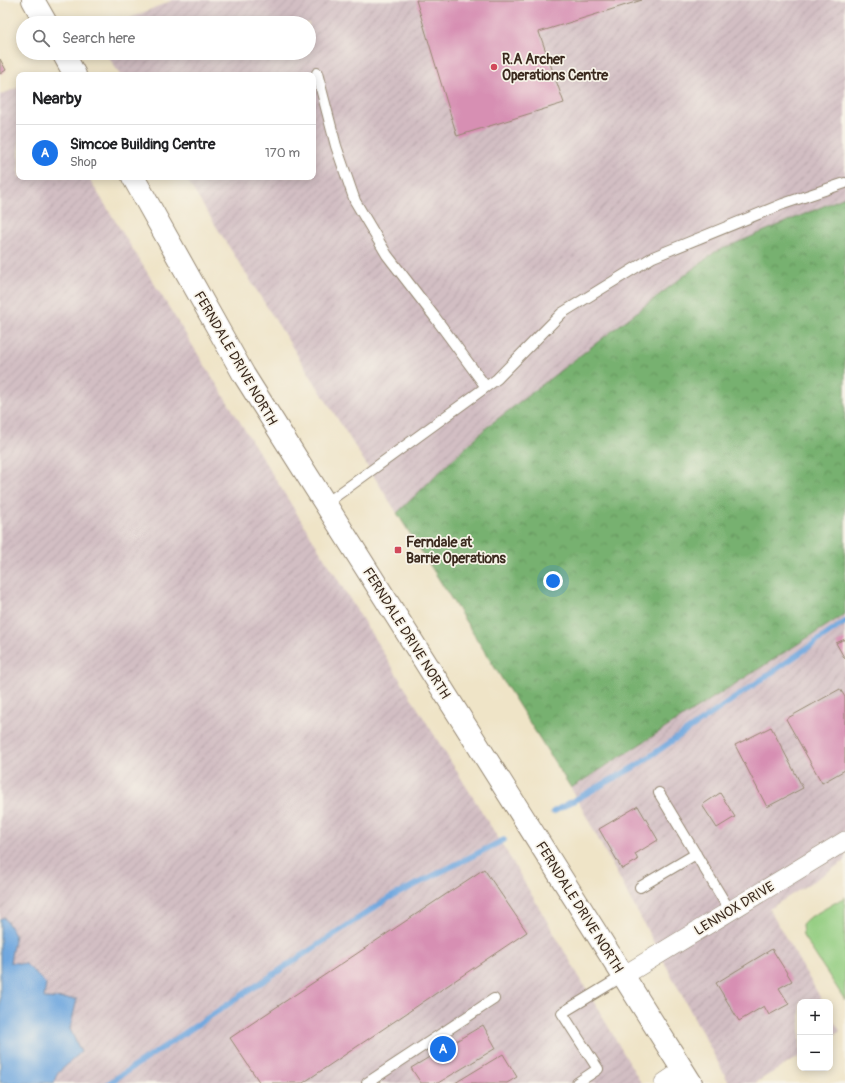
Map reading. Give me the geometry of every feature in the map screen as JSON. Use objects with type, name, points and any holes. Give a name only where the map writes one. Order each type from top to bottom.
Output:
[{"type":"main road","points":[[33,0],[42,16]]},
{"type":"main road","points":[[67,60],[73,72]]},
{"type":"main road","name":"FERNDALE DRIVE NORTH","points":[[135,180],[244,375],[687,1077]]},
{"type":"street","name":"LENNOX DRIVE","points":[[623,976],[845,841]]},
{"type":"street","points":[[664,1083],[687,1077]]},
{"type":"lane","points":[[317,73],[336,146],[355,201],[387,254],[486,387]]},
{"type":"lane","points":[[325,504],[486,387],[497,378],[562,313],[653,257],[783,204],[845,183]]},
{"type":"lane","points":[[660,793],[730,911]]},
{"type":"lane","points":[[640,887],[696,854]]},
{"type":"lane","points":[[577,1083],[598,1070],[562,1013],[623,976]]},
{"type":"lane","points":[[367,1083],[380,1080],[494,999]]},
{"type":"shaded area","points":[[173,0],[845,0],[845,197],[715,252],[487,427],[397,513],[187,180],[316,180],[316,72],[118,72],[110,60],[316,60],[316,16],[135,16]]},
{"type":"shaded area","points":[[16,88],[16,180],[90,180],[505,849],[641,1083],[0,1083],[0,95]]},
{"type":"shaded area","points":[[845,614],[845,861],[769,909],[821,999],[797,999],[797,1058],[755,1083],[729,1083],[571,788]]},
{"type":"shaded area","points":[[833,1019],[840,1031],[833,1036]]},
{"type":"green space","points":[[845,197],[845,614],[571,788],[397,513],[487,427],[715,252]]},
{"type":"green space","points":[[845,897],[845,1000],[803,936],[802,924],[807,919]]},
{"type":"water","points":[[4,917],[15,935],[10,962],[26,964],[46,984],[44,998],[77,999],[70,1029],[81,1052],[57,1074],[54,1083],[0,1083],[0,919]]},
{"type":"building","name":"R.A Archer Operations Centre","points":[[416,0],[642,0],[539,32],[564,103],[457,136]]},
{"type":"building","points":[[0,59],[6,70],[0,74]]},
{"type":"building","points":[[845,639],[845,659],[836,643]]},
{"type":"building","points":[[840,689],[845,697],[845,770],[822,783],[786,719]]},
{"type":"building","points":[[771,727],[803,788],[767,807],[735,745]]},
{"type":"building","points":[[720,793],[735,817],[717,828],[702,805]]},
{"type":"building","points":[[638,806],[658,840],[635,854],[638,860],[622,869],[599,829]]},
{"type":"building","points":[[484,869],[527,932],[303,1083],[260,1083],[230,1038]]},
{"type":"building","points":[[772,949],[792,981],[779,988],[789,1004],[769,1015],[764,1006],[739,1021],[716,983]]},
{"type":"building","points":[[483,1025],[496,1048],[438,1083],[421,1083],[411,1068]]},
{"type":"building","points":[[503,1054],[517,1077],[507,1083],[455,1083]]},
{"type":"waterway","points":[[553,812],[636,766],[845,622]]},
{"type":"waterway","points":[[109,1083],[389,898],[504,840]]},
{"type":"place","name":"R.A Archer Operations Centre","points":[[494,67]]},
{"type":"place","name":"Ferndale at Barrie Operations","points":[[398,550]]},
{"type":"place","name":"Simcoe Building Centre","points":[[443,1049]]}]
